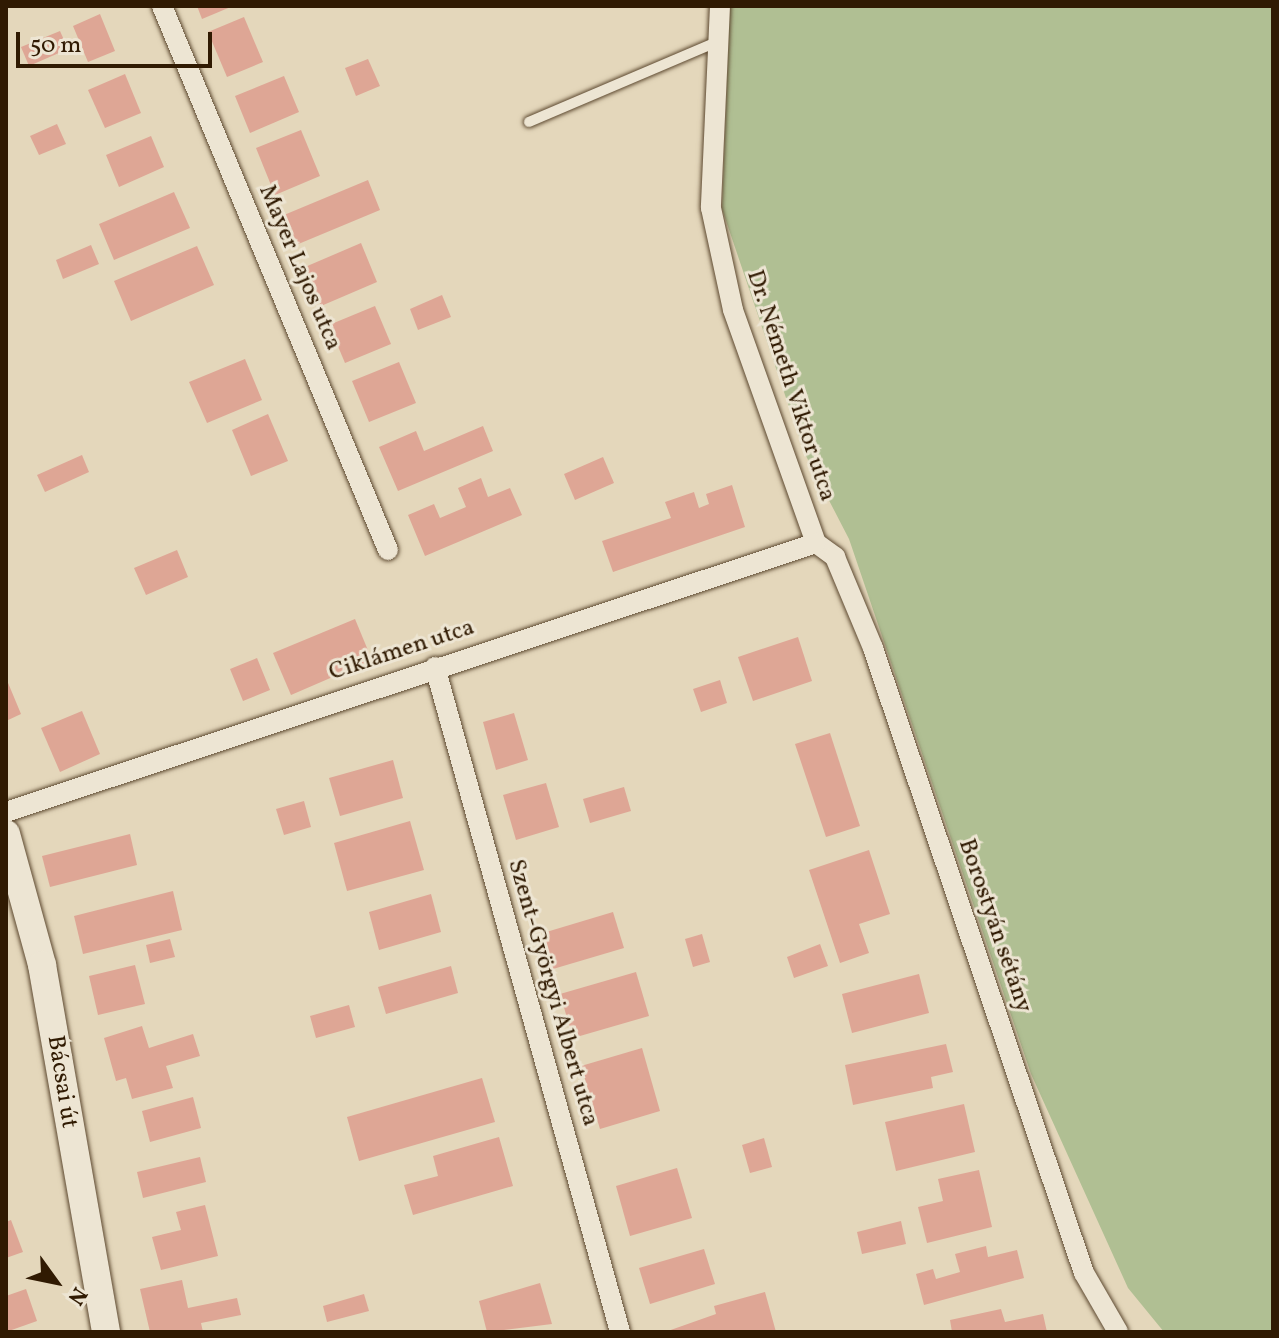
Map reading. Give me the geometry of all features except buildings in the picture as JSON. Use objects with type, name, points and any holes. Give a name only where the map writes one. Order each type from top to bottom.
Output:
[{"type":"main road","name":"Bácsai út","points":[[6,834],[42,965],[106,1332]]},
{"type":"street","name":"Mayer Lajos utca","points":[[162,6],[388,550]]},
{"type":"street","name":"Dr. Németh Viktor utca","points":[[720,6],[711,208],[733,310],[816,543]]},
{"type":"street","name":"Ciklámen utca","points":[[6,812],[435,667],[816,543]]},
{"type":"street","name":"Borostyán sétány","points":[[816,543],[835,557],[873,648],[1084,1273],[1118,1332]]},
{"type":"street","name":"Szent-Györgyi Albert utca","points":[[435,667],[620,1332]]},
{"type":"lane","points":[[529,122],[719,41]]},
{"type":"green space","points":[[730,6],[1273,6],[1273,1332],[1164,1332],[1128,1288],[1031,1074],[849,539],[805,454],[722,209]]}]
